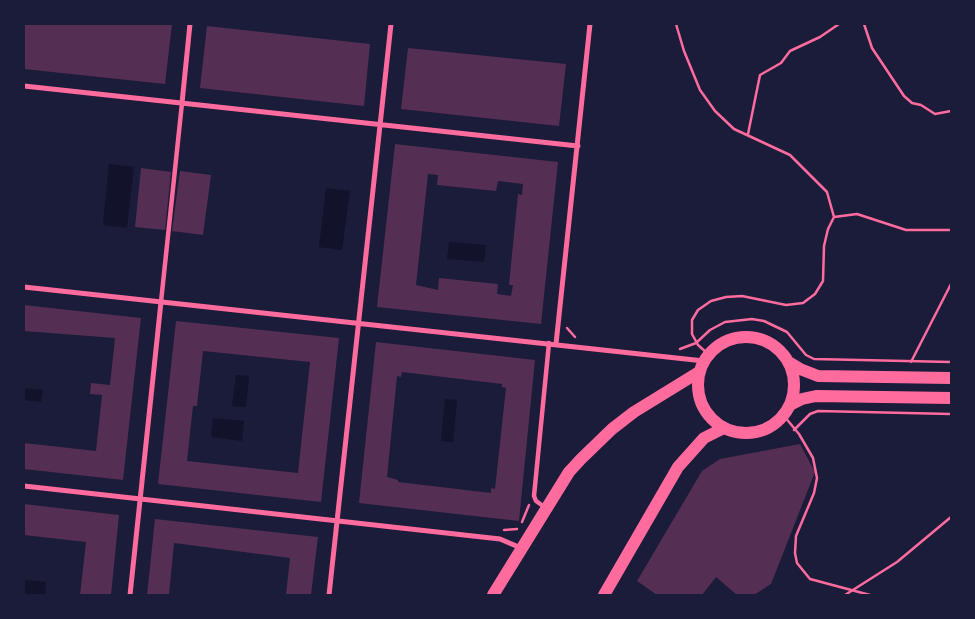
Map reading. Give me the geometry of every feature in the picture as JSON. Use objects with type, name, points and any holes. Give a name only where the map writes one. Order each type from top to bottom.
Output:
[{"type":"main road","points":[[493,595],[524,549],[569,472],[593,446],[634,412],[704,362],[728,340],[751,336],[773,344],[790,363],[818,376],[951,378]]},
{"type":"main road","points":[[704,362],[699,396],[704,409],[724,428],[750,433],[774,424],[784,416],[792,404],[802,399],[816,396],[951,398]]},
{"type":"main road","points":[[790,363],[794,375],[792,404]]},
{"type":"main road","points":[[604,595],[678,467],[704,438],[724,428]]},
{"type":"street","points":[[130,595],[190,24]]},
{"type":"street","points":[[329,595],[391,24]]},
{"type":"street","points":[[556,344],[590,24]]},
{"type":"street","points":[[24,86],[578,146]]},
{"type":"street","points":[[24,287],[549,343],[704,362]]},
{"type":"street","points":[[548,509],[536,501],[534,496],[549,343]]},
{"type":"street","points":[[24,486],[500,539],[524,549]]},
{"type":"path","points":[[676,24],[684,51],[700,90],[715,111],[734,129],[790,154],[827,192],[834,217],[828,229],[824,246],[823,281],[815,294],[803,303],[786,305],[742,296],[726,297],[711,301],[698,310],[692,320],[692,334],[704,362]]},
{"type":"path","points":[[748,134],[760,75],[781,63],[790,51],[820,37],[839,24]]},
{"type":"path","points":[[864,24],[872,48],[904,96],[912,104],[921,105],[934,114],[951,111]]},
{"type":"path","points":[[834,217],[857,214],[906,230],[951,230]]},
{"type":"path","points":[[911,362],[951,284]]},
{"type":"path","points":[[676,349],[696,343],[710,330],[725,322],[752,319],[764,321],[787,332],[806,355],[814,359],[951,362]]},
{"type":"path","points":[[568,325],[569,333],[577,337]]},
{"type":"path","points":[[794,430],[810,414],[818,411],[951,414]]},
{"type":"path","points":[[784,416],[813,458],[817,478],[814,493],[796,536],[795,553],[797,563],[810,579],[852,593],[870,595]]},
{"type":"path","points":[[845,595],[852,593],[896,562],[951,517]]},
{"type":"shaded area","points":[[109,164],[134,167],[127,228],[103,225]]},
{"type":"shaded area","points":[[326,188],[350,191],[342,250],[319,247]]},
{"type":"shaded area","points":[[449,242],[486,245],[484,262],[447,259]]},
{"type":"shaded area","points":[[236,375],[249,376],[246,407],[232,406]]},
{"type":"shaded area","points":[[24,388],[43,390],[41,402],[24,400]]},
{"type":"shaded area","points":[[445,399],[457,400],[453,442],[441,441]]},
{"type":"shaded area","points":[[213,418],[244,421],[242,441],[211,437]]},
{"type":"shaded area","points":[[24,580],[46,582],[45,595],[24,595]]},
{"type":"building","points":[[24,24],[172,24],[165,84],[24,69]]},
{"type":"building","points":[[207,26],[370,44],[364,106],[200,88]]},
{"type":"building","points":[[408,48],[566,64],[559,126],[401,109]]},
{"type":"building","points":[[395,144],[558,162],[541,324],[377,307]],"holes":[[[428,174],[438,175],[437,185],[496,191],[498,181],[523,184],[522,195],[518,194],[509,285],[513,285],[511,296],[497,294],[498,284],[439,278],[438,290],[416,285]]]},
{"type":"building","points":[[141,168],[171,172],[165,230],[135,227]]},
{"type":"building","points":[[180,171],[211,175],[203,235],[172,231]]},
{"type":"building","points":[[24,305],[141,318],[123,480],[24,469],[24,443],[96,451],[102,395],[90,394],[91,383],[110,385],[115,338],[24,331]]},
{"type":"building","points":[[176,321],[339,338],[321,502],[158,484]],"holes":[[[203,351],[310,362],[298,473],[187,461],[193,406],[197,406]]]},
{"type":"building","points":[[376,342],[535,360],[519,521],[359,503]],"holes":[[[402,372],[502,384],[502,387],[506,388],[495,489],[491,488],[491,493],[398,482],[398,480],[387,477],[397,376],[401,377]]]},
{"type":"building","points":[[800,444],[815,472],[771,584],[754,595],[737,595],[716,577],[702,595],[657,595],[637,581],[702,471],[720,459]]},
{"type":"building","points":[[24,504],[119,515],[111,595],[80,595],[86,542],[24,535]]},
{"type":"building","points":[[155,519],[318,537],[311,595],[286,595],[290,558],[174,543],[169,595],[147,595]]}]
